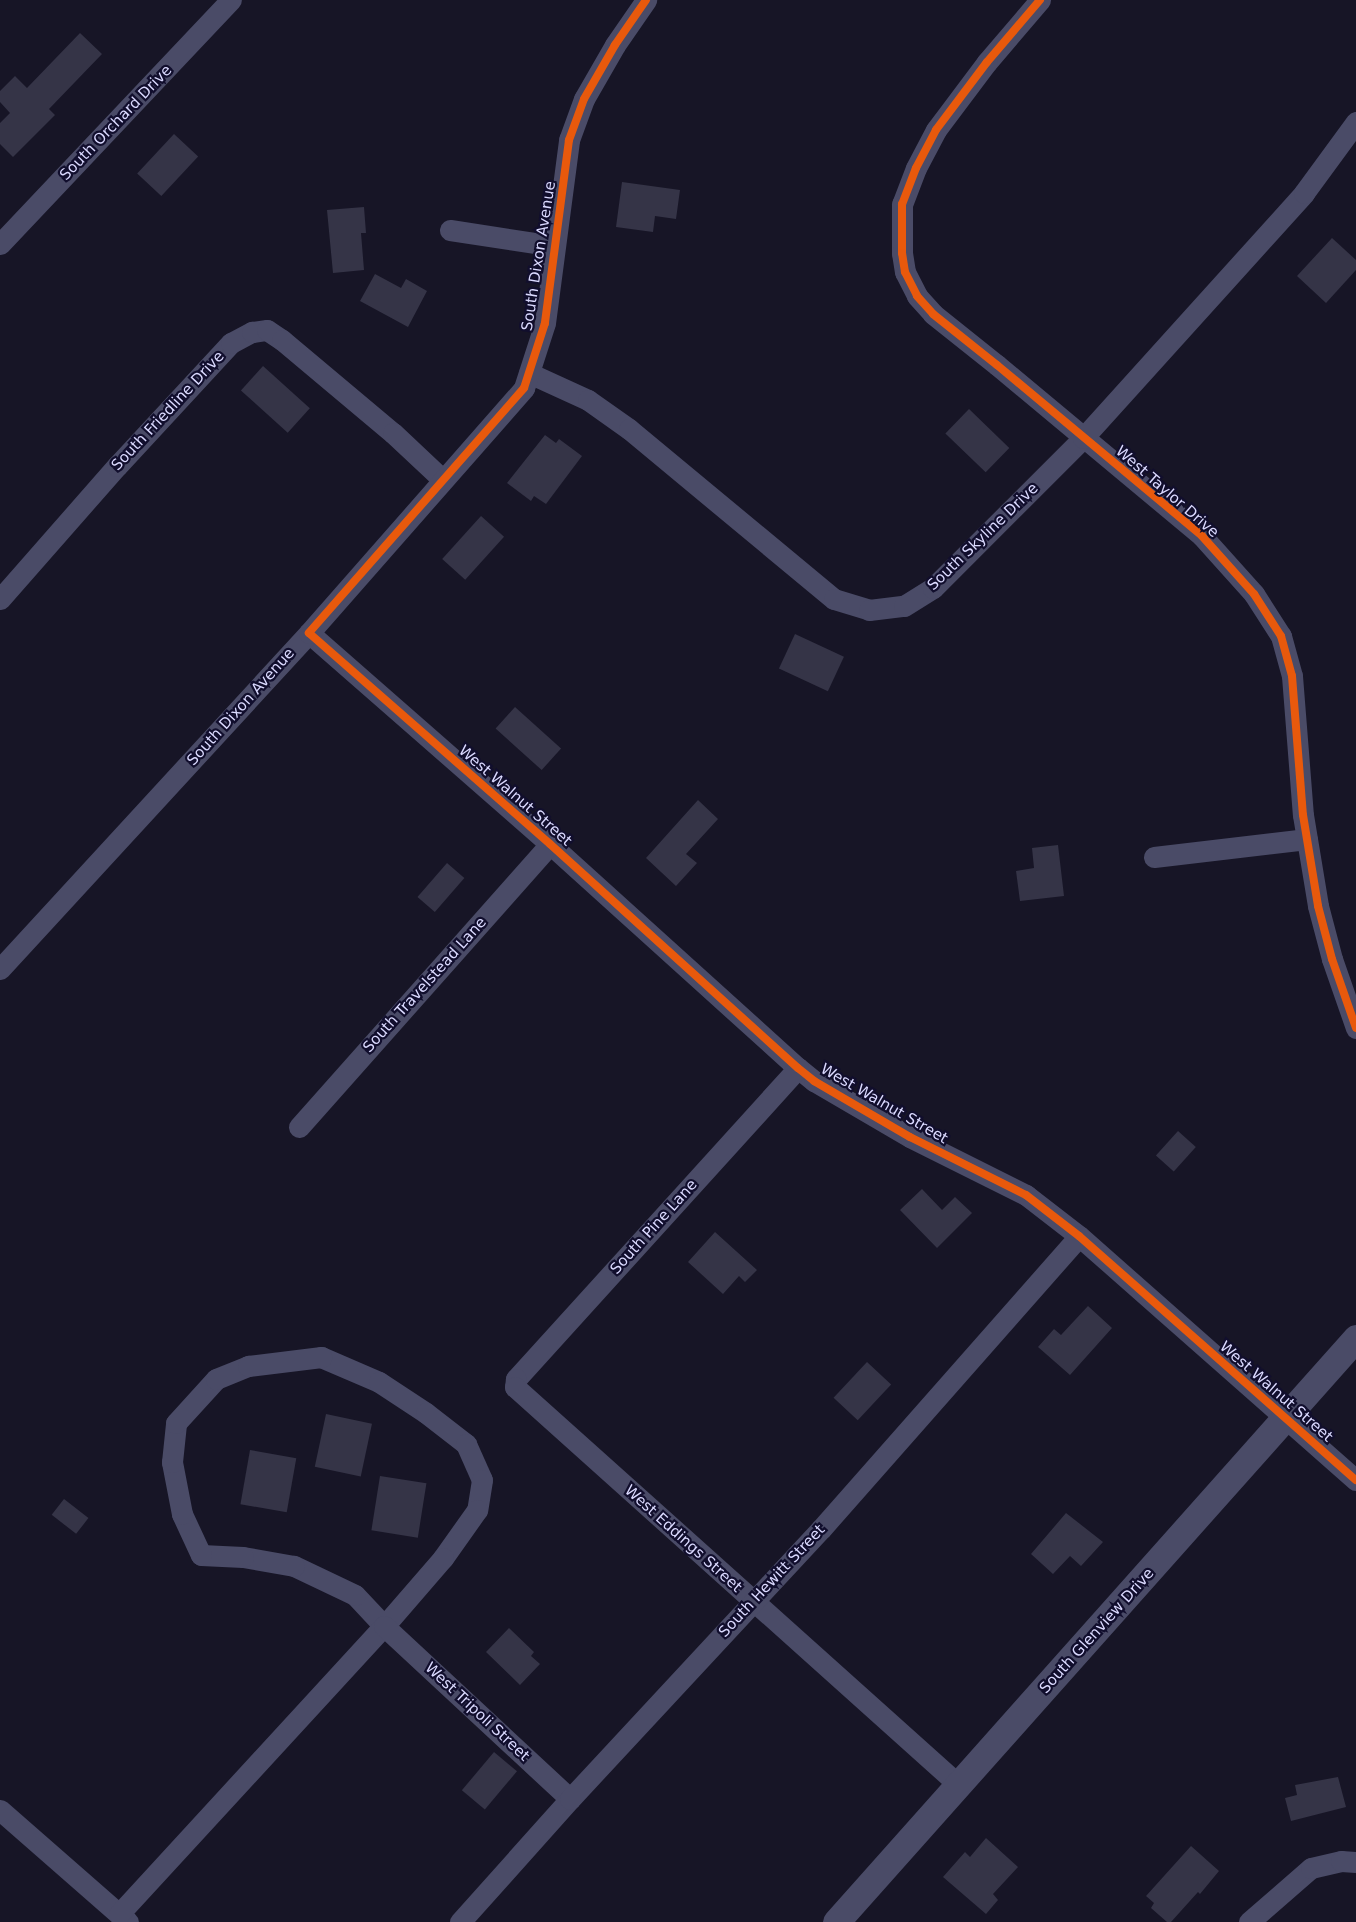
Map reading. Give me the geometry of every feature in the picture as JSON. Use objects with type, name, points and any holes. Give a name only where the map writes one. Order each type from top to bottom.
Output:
[{"type":"street","name":"South Orchard Drive","points":[[0,244],[231,0]]},
{"type":"street","name":"South Dixon Avenue","points":[[0,969],[309,633],[524,388],[545,323],[569,140],[584,99],[615,45],[646,0]]},
{"type":"street","name":"West Taylor Drive","points":[[1040,0],[987,62],[936,130],[927,147],[902,204],[902,253],[905,272],[917,296],[933,314],[997,364],[1202,536],[1254,594],[1281,636],[1292,676],[1307,839],[1318,906],[1332,959],[1356,1028]]},
{"type":"street","name":"South Skyline Drive","points":[[529,373],[588,400],[629,429],[834,599],[869,610],[904,606],[933,588],[1083,438],[1304,193],[1356,122]]},
{"type":"street","name":"South Dixon Avenue","points":[[450,230],[554,246]]},
{"type":"street","name":"South Friedline Drive","points":[[0,600],[117,466],[231,343],[252,332],[267,330],[282,340],[393,433],[442,479]]},
{"type":"street","name":"West Walnut Street","points":[[309,633],[550,844],[814,1081],[910,1137],[1026,1195],[1078,1236],[1356,1480]]},
{"type":"street","points":[[1154,857],[1307,839]]},
{"type":"street","name":"South Travelstead Lane","points":[[299,1127],[550,844]]},
{"type":"street","name":"South Pine Lane","points":[[515,1387],[516,1379],[798,1068]]},
{"type":"street","name":"South Hewitt Street","points":[[460,1922],[570,1799],[753,1603],[1078,1236]]},
{"type":"street","name":"South Glenview Drive","points":[[836,1922],[1356,1338]]},
{"type":"street","points":[[0,1810],[123,1918],[384,1626],[443,1558],[477,1510],[482,1480],[466,1444],[426,1413],[379,1382],[321,1358],[248,1366],[216,1379],[176,1423],[172,1462],[182,1514],[201,1555],[243,1557],[294,1566],[355,1595],[384,1626]]},
{"type":"street","name":"West Eddings Street","points":[[515,1387],[753,1603],[960,1785]]},
{"type":"street","name":"West Tripoli Street","points":[[384,1626],[570,1799]]},
{"type":"street","points":[[1249,1922],[1311,1868],[1341,1861],[1356,1862]]},
{"type":"building","points":[[80,33],[102,54],[49,109],[55,115],[13,157],[0,144],[0,123],[10,113],[0,102],[0,91],[15,76],[27,88]]},
{"type":"building","points":[[174,134],[198,157],[161,196],[137,173]]},
{"type":"building","points":[[622,182],[680,190],[676,219],[655,216],[653,232],[616,227]]},
{"type":"building","points":[[364,207],[366,233],[361,233],[364,270],[333,273],[327,210]]},
{"type":"building","points":[[1332,238],[1356,260],[1356,270],[1326,303],[1297,276]]},
{"type":"building","points":[[375,274],[401,288],[406,279],[427,291],[408,327],[360,301]]},
{"type":"building","points":[[263,366],[310,408],[288,433],[241,391]]},
{"type":"building","points":[[969,409],[1009,448],[986,472],[945,433]]},
{"type":"building","points":[[545,435],[556,443],[559,439],[582,456],[546,504],[534,496],[531,501],[507,483]]},
{"type":"building","points":[[481,516],[504,537],[465,580],[442,559]]},
{"type":"building","points":[[795,634],[844,657],[828,691],[779,668]]},
{"type":"building","points":[[515,707],[561,748],[542,770],[496,729]]},
{"type":"building","points":[[698,800],[718,819],[686,854],[697,863],[676,886],[646,858]]},
{"type":"building","points":[[1058,845],[1064,896],[1020,901],[1016,871],[1034,868],[1032,848]]},
{"type":"building","points":[[447,863],[464,878],[435,912],[417,897]]},
{"type":"building","points":[[1178,1131],[1196,1147],[1174,1172],[1156,1156]]},
{"type":"building","points":[[922,1189],[942,1210],[955,1197],[972,1213],[937,1248],[900,1210]]},
{"type":"building","points":[[715,1232],[757,1270],[745,1282],[739,1276],[723,1294],[688,1262]]},
{"type":"building","points":[[1088,1306],[1112,1328],[1070,1375],[1038,1347],[1054,1329],[1061,1335]]},
{"type":"building","points":[[867,1362],[891,1385],[858,1420],[834,1398]]},
{"type":"building","points":[[326,1414],[372,1424],[361,1477],[315,1467]]},
{"type":"building","points":[[250,1450],[296,1458],[287,1512],[240,1504]]},
{"type":"building","points":[[380,1476],[426,1483],[418,1538],[371,1530]]},
{"type":"building","points":[[64,1499],[88,1518],[76,1534],[52,1515]]},
{"type":"building","points":[[1066,1513],[1103,1542],[1081,1566],[1070,1556],[1053,1574],[1031,1554]]},
{"type":"building","points":[[509,1628],[534,1652],[531,1656],[540,1664],[520,1685],[486,1652]]},
{"type":"building","points":[[494,1752],[517,1771],[485,1810],[462,1790]]},
{"type":"building","points":[[1338,1777],[1346,1807],[1291,1821],[1285,1798],[1297,1795],[1295,1785]]},
{"type":"building","points":[[986,1838],[1018,1867],[993,1894],[998,1900],[986,1914],[943,1877],[965,1852],[970,1857]]},
{"type":"building","points":[[1191,1846],[1219,1871],[1200,1894],[1198,1892],[1171,1922],[1167,1922],[1151,1908],[1154,1903],[1146,1896]]},
{"type":"cycle path","points":[[646,0],[615,45],[584,99],[569,140],[545,323],[524,388],[309,633],[550,844],[814,1081],[910,1137],[1026,1195],[1079,1236],[1356,1480]]},
{"type":"cycle path","points":[[1040,0],[987,62],[936,130],[916,168],[902,204],[902,253],[905,272],[917,296],[933,314],[1202,536],[1254,594],[1281,636],[1292,676],[1303,815],[1318,906],[1332,959],[1356,1028]]}]
